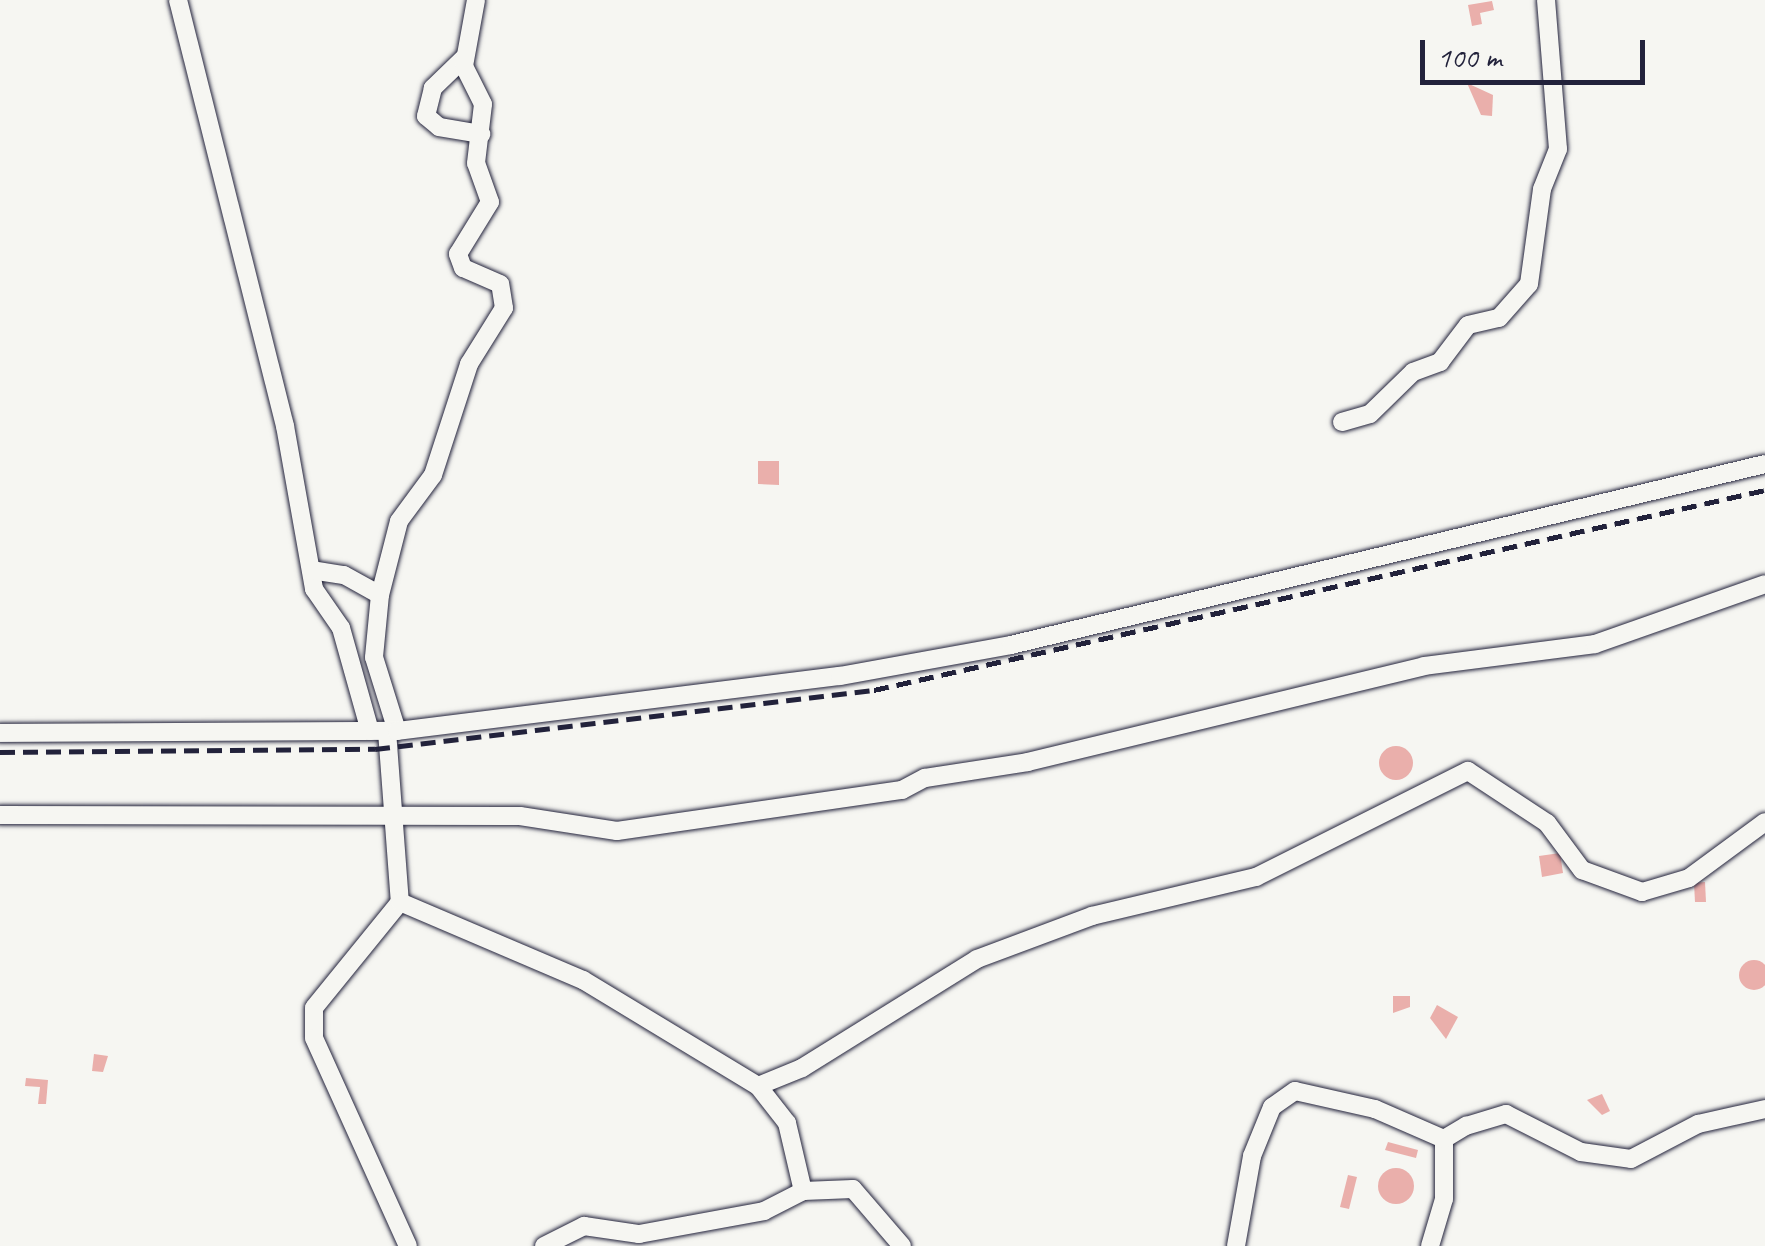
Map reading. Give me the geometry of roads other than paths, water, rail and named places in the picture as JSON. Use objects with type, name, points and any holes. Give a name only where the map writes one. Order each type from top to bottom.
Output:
[{"type":"street","points":[[178,0],[285,426],[316,594],[341,628],[394,747],[391,816],[400,902],[314,1008],[314,1038],[408,1246]]},
{"type":"street","points":[[384,731],[374,658],[380,595],[400,521],[433,476],[469,364],[504,308],[500,284],[458,258],[463,235],[490,202],[476,163],[483,104],[465,57],[476,0]]},
{"type":"street","points":[[1342,422],[1370,414],[1414,372],[1440,362],[1464,328],[1499,318],[1529,284],[1542,189],[1558,149],[1546,0]]},
{"type":"street","points":[[465,57],[433,88],[426,116],[439,128],[481,134]]},
{"type":"street","points":[[0,733],[384,731],[620,708],[1010,644],[1765,464]]},
{"type":"street","points":[[1722,474],[1765,477]]},
{"type":"street","points":[[311,570],[344,575],[380,595]]},
{"type":"street","points":[[0,815],[520,816],[617,832],[837,801],[1424,666],[1595,644],[1765,584]]},
{"type":"street","points":[[758,1086],[802,1068],[978,959],[1092,916],[1256,877],[1468,771],[1547,824],[1582,870],[1642,892],[1689,878],[1765,822]]},
{"type":"street","points":[[400,902],[583,980],[758,1086],[786,1123],[802,1191]]},
{"type":"street","points":[[1236,1246],[1252,1156],[1272,1107],[1295,1091],[1375,1109],[1444,1139],[1506,1114],[1582,1152],[1631,1159],[1698,1124],[1765,1108]]},
{"type":"street","points":[[1430,1246],[1444,1199],[1444,1139]]},
{"type":"street","points":[[544,1246],[584,1226],[639,1234],[764,1211],[802,1191],[852,1189],[902,1246]]},
{"type":"railway","points":[[0,752],[375,749],[874,690],[1765,490]]}]
